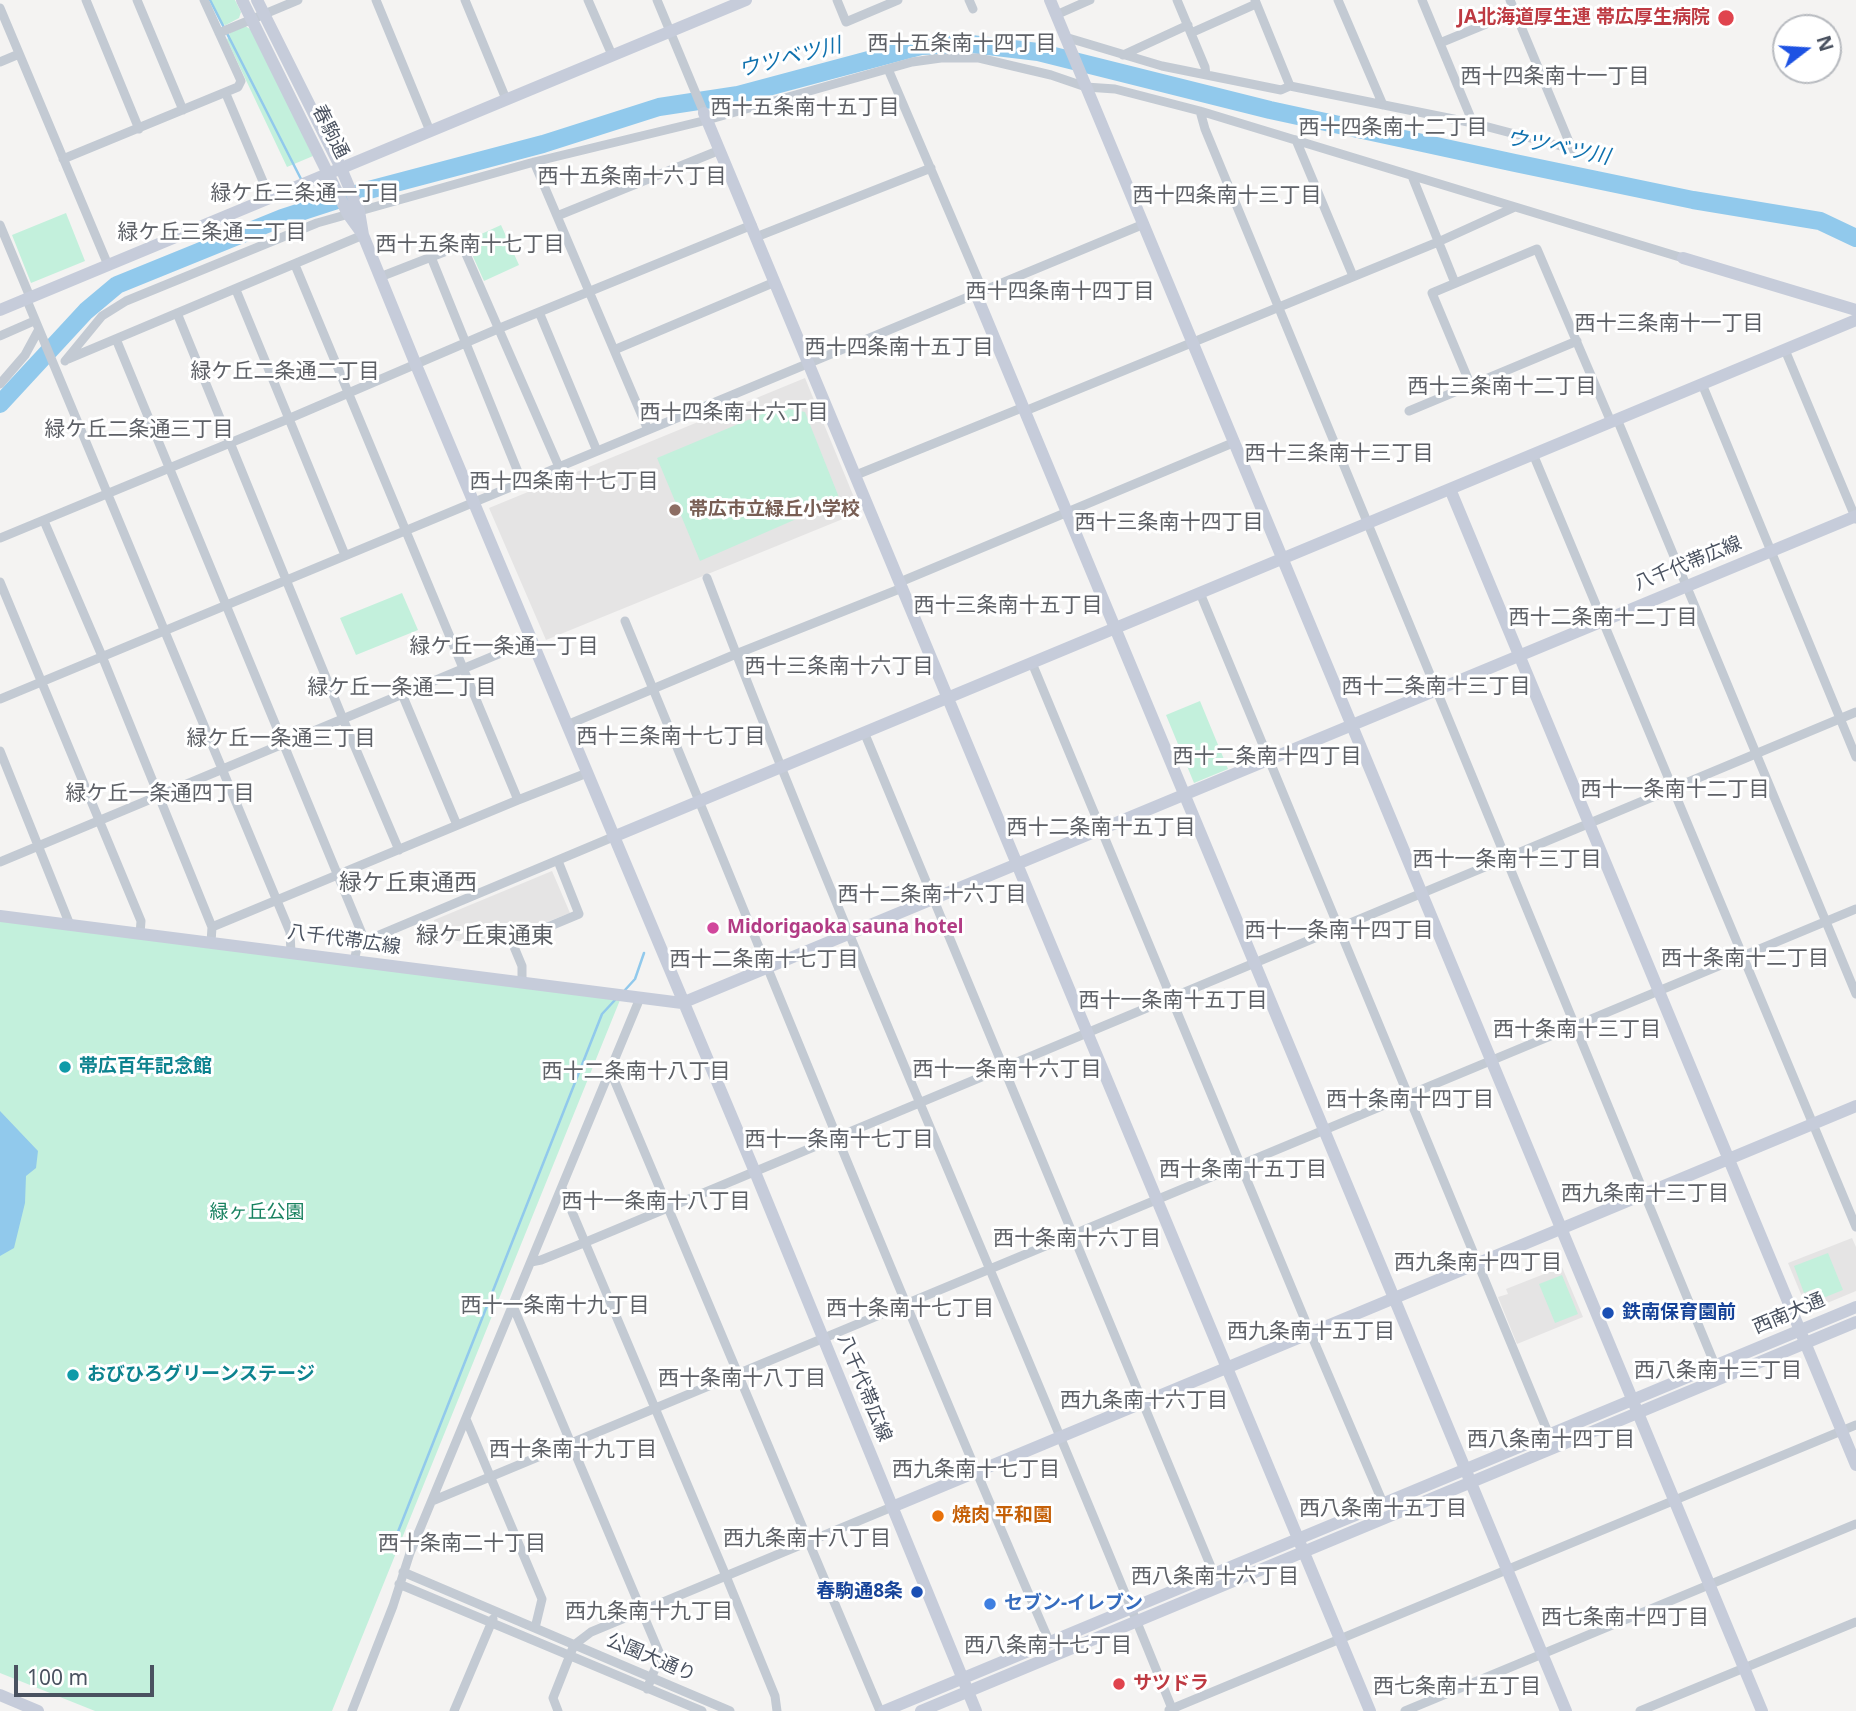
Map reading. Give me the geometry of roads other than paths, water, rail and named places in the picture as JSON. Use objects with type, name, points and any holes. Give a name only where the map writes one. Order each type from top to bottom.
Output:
[{"type":"street","points":[[86,0],[139,129]]},
{"type":"street","points":[[137,0],[183,110]]},
{"type":"street","points":[[63,159],[238,87],[241,81],[204,0]]},
{"type":"street","name":"春駒通","points":[[242,0],[258,17],[338,176],[682,1003]]},
{"type":"street","name":"春駒通","points":[[257,0],[258,17]]},
{"type":"street","points":[[219,33],[298,0]]},
{"type":"street","points":[[376,0],[430,131]]},
{"type":"street","points":[[465,0],[506,99]]},
{"type":"street","points":[[588,0],[612,55]]},
{"type":"street","points":[[657,0],[1370,1711]]},
{"type":"street","points":[[0,310],[270,198],[338,176],[430,131],[746,0]]},
{"type":"street","points":[[836,0],[846,22],[898,0]]},
{"type":"street","points":[[1050,0],[1762,1711]]},
{"type":"street","points":[[1056,15],[1090,0]]},
{"type":"street","points":[[1177,0],[1206,75]]},
{"type":"street","points":[[1338,0],[1383,105]]},
{"type":"street","points":[[1422,0],[1473,124]]},
{"type":"street","points":[[1067,41],[1206,75],[1281,90],[1290,86],[1473,124],[1572,149],[1510,0]]},
{"type":"street","points":[[1123,55],[1256,2],[1290,86]]},
{"type":"street","points":[[0,8],[108,265]]},
{"type":"street","points":[[1440,43],[1515,12]]},
{"type":"street","points":[[0,62],[19,54]]},
{"type":"street","points":[[65,360],[102,316],[126,301],[352,209],[888,68],[941,58],[979,58],[1200,111],[1856,310]]},
{"type":"street","points":[[888,68],[931,168],[1024,409],[1566,1711]]},
{"type":"street","points":[[226,93],[270,198]]},
{"type":"street","points":[[1200,111],[1277,306],[1369,522],[1436,691],[1715,1365]]},
{"type":"street","points":[[1296,140],[1353,275]]},
{"type":"street","points":[[558,216],[720,150]]},
{"type":"street","points":[[534,162],[648,430]]},
{"type":"street","points":[[0,538],[539,312],[931,168]]},
{"type":"street","points":[[1412,176],[1455,283]]},
{"type":"street","points":[[856,475],[1438,242],[1515,207]]},
{"type":"street","points":[[0,699],[1144,224]]},
{"type":"street","points":[[0,225],[40,336],[290,932],[291,953]]},
{"type":"street","points":[[53,365],[363,235]]},
{"type":"street","points":[[380,277],[462,245],[559,467]]},
{"type":"street","points":[[1471,387],[1432,293],[1537,249],[1686,586],[1856,994]]},
{"type":"street","points":[[430,257],[522,482]]},
{"type":"street","points":[[295,265],[518,800]]},
{"type":"street","points":[[614,350],[775,282]]},
{"type":"street","points":[[236,290],[345,555]]},
{"type":"street","points":[[539,312],[597,451]]},
{"type":"street","points":[[177,313],[399,850]]},
{"type":"street","points":[[354,961],[358,944],[365,941],[1856,320]]},
{"type":"street","points":[[0,336],[34,321]]},
{"type":"street","points":[[0,384],[40,336]]},
{"type":"street","points":[[116,339],[365,941]]},
{"type":"street","points":[[1409,411],[1577,341]]},
{"type":"street","points":[[1785,350],[1856,518]]},
{"type":"street","points":[[1702,384],[1856,757]]},
{"type":"street","points":[[567,725],[1235,442]]},
{"type":"street","points":[[1533,454],[1856,1227]]},
{"type":"street","points":[[1450,489],[1856,1465]]},
{"type":"street","name":"八千代帯広線","points":[[0,916],[682,1003],[1856,518]]},
{"type":"street","points":[[44,521],[212,927],[211,943]]},
{"type":"street","points":[[707,578],[781,767],[1132,1607],[1171,1710],[1856,1425]]},
{"type":"street","points":[[0,582],[141,921],[140,934]]},
{"type":"street","points":[[1200,593],[1549,1435]]},
{"type":"street","points":[[625,621],[836,1137],[1050,1643]]},
{"type":"street","points":[[0,862],[532,640]]},
{"type":"street","points":[[1032,663],[1383,1503]]},
{"type":"street","points":[[402,694],[457,825]]},
{"type":"street","points":[[531,1262],[755,1172],[1856,712]]},
{"type":"street","points":[[864,732],[1214,1574]]},
{"type":"street","points":[[0,751],[70,925]]},
{"type":"street","points":[[212,927],[587,773]]},
{"type":"street","points":[[522,983],[522,966],[512,942],[579,914],[558,861]]},
{"type":"street","points":[[432,1501],[1856,909]]},
{"type":"street","points":[[352,1711],[393,1606],[402,1572],[639,998]]},
{"type":"street","name":"八千代帯広線","points":[[682,1003],[755,1172],[976,1711]]},
{"type":"street","points":[[610,1070],[808,1542],[882,1711]]},
{"type":"street","points":[[558,1711],[553,1698],[574,1645],[591,1632],[1856,1105]]},
{"type":"street","points":[[562,1188],[726,1576],[775,1696],[777,1711]]},
{"type":"street","points":[[513,1306],[659,1652],[647,1689]]},
{"type":"street","name":"西南大通","points":[[882,1711],[1856,1307]]},
{"type":"street","name":"西南大通","points":[[921,1711],[1856,1322]]},
{"type":"street","points":[[466,1419],[542,1599],[535,1628]]},
{"type":"street","points":[[1405,1711],[1856,1524]]},
{"type":"street","name":"公園大通り","points":[[402,1572],[730,1711]]},
{"type":"street","name":"公園大通り","points":[[399,1584],[702,1711]]},
{"type":"street","points":[[454,1711],[496,1613]]},
{"type":"street","points":[[1640,1711],[1856,1622]]},
{"type":"street","points":[[0,1695],[38,1711]]},
{"type":"water","points":[[0,1111],[38,1151],[36,1168],[26,1176],[25,1203],[14,1248],[0,1256]]},
{"type":"waterway","points":[[210,0],[302,181]]},
{"type":"waterway","name":"ウツベツ川","points":[[0,404],[86,311],[117,285],[282,218],[365,191],[543,144],[659,107],[738,95],[921,46],[971,44],[1038,52],[1270,110],[1515,163],[1693,200],[1820,221],[1856,238]]},
{"type":"waterway","points":[[305,187],[319,206]]},
{"type":"waterway","points":[[625,990],[635,979],[644,953]]},
{"type":"waterway","points":[[392,1547],[602,1014],[615,1000]]},
{"type":"place","name":"JA北海道厚生連 帯広厚生病院","points":[[1726,18]]},
{"type":"place","name":"帯広市立緑丘小学校","points":[[675,510]]},
{"type":"place","name":"Midorigaoka sauna hotel","points":[[713,928]]},
{"type":"place","name":"帯広百年記念館","points":[[65,1067]]},
{"type":"place","name":"鉄南保育園前","points":[[1608,1313]]},
{"type":"place","name":"おびひろグリーンステージ","points":[[73,1375]]},
{"type":"place","name":"焼肉 平和園","points":[[938,1516]]},
{"type":"place","name":"春駒通8条","points":[[917,1592]]},
{"type":"place","name":"セブン-イレブン","points":[[990,1604]]},
{"type":"place","name":"サツドラ","points":[[1119,1684]]},
{"type":"district","name":"西十五条南十四丁目","points":[[962,44]]},
{"type":"district","name":"西十四条南十一丁目","points":[[1555,77]]},
{"type":"district","name":"西十五条南十五丁目","points":[[805,108]]},
{"type":"district","name":"西十四条南十二丁目","points":[[1393,128]]},
{"type":"district","name":"西十五条南十六丁目","points":[[632,177]]},
{"type":"district","name":"緑ケ丘三条通一丁目","points":[[305,194]]},
{"type":"district","name":"西十四条南十三丁目","points":[[1227,196]]},
{"type":"district","name":"緑ケ丘三条通二丁目","points":[[212,233]]},
{"type":"district","name":"西十五条南十七丁目","points":[[470,245]]},
{"type":"district","name":"西十四条南十四丁目","points":[[1060,292]]},
{"type":"district","name":"西十三条南十一丁目","points":[[1669,324]]},
{"type":"district","name":"西十四条南十五丁目","points":[[899,348]]},
{"type":"district","name":"緑ケ丘二条通二丁目","points":[[285,372]]},
{"type":"district","name":"西十三条南十二丁目","points":[[1502,387]]},
{"type":"district","name":"西十四条南十六丁目","points":[[734,413]]},
{"type":"district","name":"緑ケ丘二条通三丁目","points":[[139,430]]},
{"type":"district","name":"西十三条南十三丁目","points":[[1339,454]]},
{"type":"district","name":"西十四条南十七丁目","points":[[564,482]]},
{"type":"district","name":"西十三条南十四丁目","points":[[1169,523]]},
{"type":"district","name":"西十三条南十五丁目","points":[[1008,606]]},
{"type":"district","name":"西十二条南十二丁目","points":[[1603,618]]},
{"type":"district","name":"緑ケ丘一条通一丁目","points":[[504,647]]},
{"type":"district","name":"西十三条南十六丁目","points":[[839,667]]},
{"type":"district","name":"西十二条南十三丁目","points":[[1436,687]]},
{"type":"district","name":"緑ケ丘一条通二丁目","points":[[402,688]]},
{"type":"district","name":"西十三条南十七丁目","points":[[671,737]]},
{"type":"district","name":"緑ケ丘一条通三丁目","points":[[281,739]]},
{"type":"district","name":"西十二条南十四丁目","points":[[1267,757]]},
{"type":"district","name":"西十一条南十二丁目","points":[[1675,790]]},
{"type":"district","name":"緑ケ丘一条通四丁目","points":[[160,794]]},
{"type":"district","name":"西十二条南十五丁目","points":[[1101,828]]},
{"type":"district","name":"西十一条南十三丁目","points":[[1507,860]]},
{"type":"district","name":"緑ケ丘東通西","points":[[408,883]]},
{"type":"district","name":"西十二条南十六丁目","points":[[932,895]]},
{"type":"district","name":"西十一条南十四丁目","points":[[1339,931]]},
{"type":"district","name":"緑ケ丘東通東","points":[[485,936]]},
{"type":"district","name":"西十条南十二丁目","points":[[1745,959]]},
{"type":"district","name":"西十二条南十七丁目","points":[[764,960]]},
{"type":"district","name":"西十一条南十五丁目","points":[[1173,1001]]},
{"type":"district","name":"西十条南十三丁目","points":[[1577,1030]]},
{"type":"district","name":"西十一条南十六丁目","points":[[1007,1070]]},
{"type":"district","name":"西十二条南十八丁目","points":[[636,1072]]},
{"type":"district","name":"西十条南十四丁目","points":[[1410,1100]]},
{"type":"district","name":"西十一条南十七丁目","points":[[839,1140]]},
{"type":"district","name":"西十条南十五丁目","points":[[1243,1170]]},
{"type":"district","name":"西九条南十三丁目","points":[[1645,1194]]},
{"type":"district","name":"西十一条南十八丁目","points":[[656,1202]]},
{"type":"district","name":"西十条南十六丁目","points":[[1077,1239]]},
{"type":"district","name":"西九条南十四丁目","points":[[1478,1263]]},
{"type":"district","name":"西十一条南十九丁目","points":[[555,1306]]},
{"type":"district","name":"西十条南十七丁目","points":[[910,1309]]},
{"type":"district","name":"西九条南十五丁目","points":[[1311,1332]]},
{"type":"district","name":"西八条南十三丁目","points":[[1718,1371]]},
{"type":"district","name":"西十条南十八丁目","points":[[742,1379]]},
{"type":"district","name":"西九条南十六丁目","points":[[1144,1401]]},
{"type":"district","name":"西八条南十四丁目","points":[[1551,1440]]},
{"type":"district","name":"西十条南十九丁目","points":[[573,1450]]},
{"type":"district","name":"西九条南十七丁目","points":[[976,1470]]},
{"type":"district","name":"西八条南十五丁目","points":[[1383,1509]]},
{"type":"district","name":"西九条南十八丁目","points":[[807,1539]]},
{"type":"district","name":"西十条南二十丁目","points":[[462,1544]]},
{"type":"district","name":"西八条南十六丁目","points":[[1215,1577]]},
{"type":"district","name":"西九条南十九丁目","points":[[649,1612]]},
{"type":"district","name":"西七条南十四丁目","points":[[1625,1618]]},
{"type":"district","name":"西八条南十七丁目","points":[[1048,1646]]},
{"type":"district","name":"西七条南十五丁目","points":[[1457,1687]]},
{"type":"park label","name":"緑ヶ丘公園","points":[[257,1213]]}]
